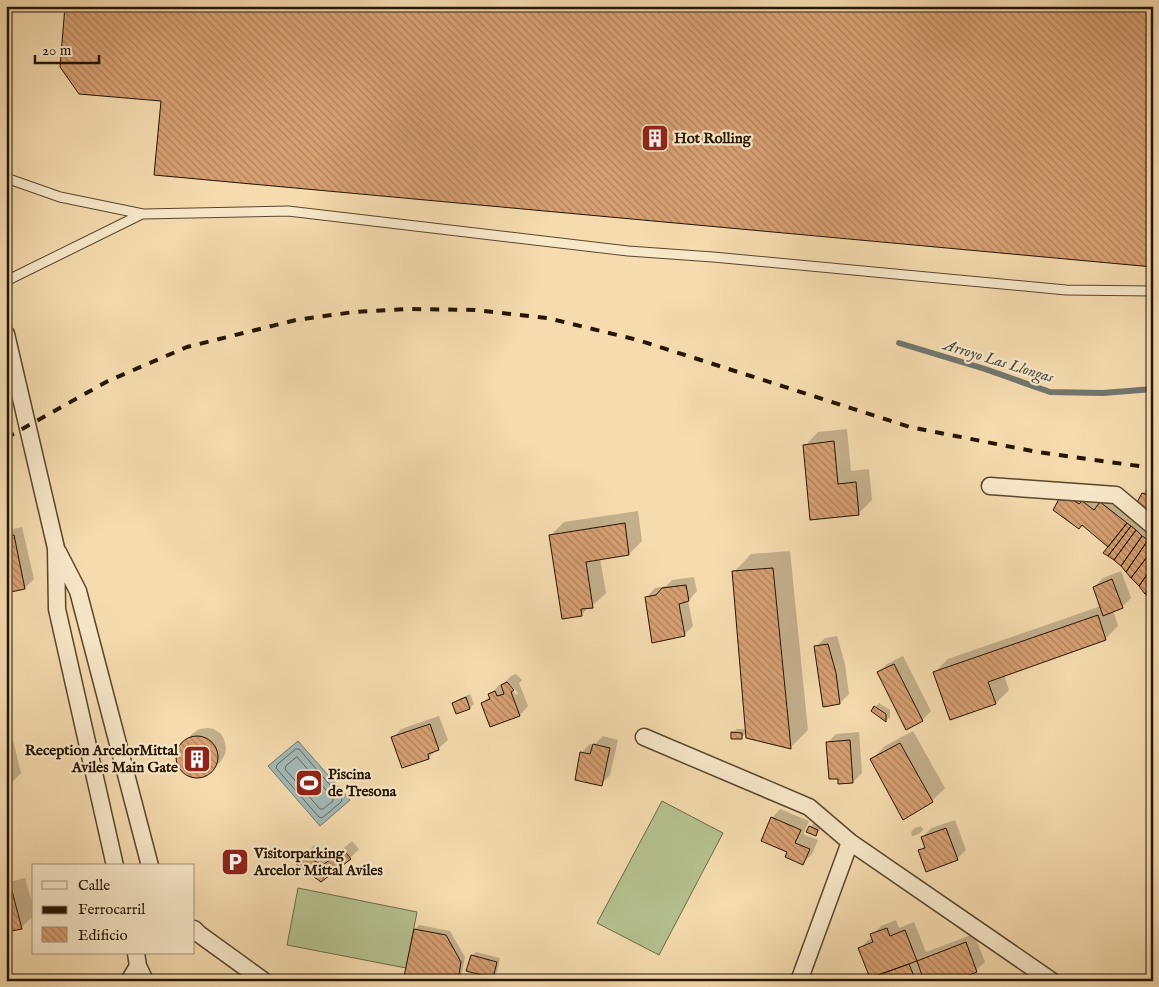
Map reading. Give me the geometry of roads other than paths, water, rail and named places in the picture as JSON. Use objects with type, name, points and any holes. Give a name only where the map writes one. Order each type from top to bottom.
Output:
[{"type":"street","points":[[6,334],[56,548],[57,608],[115,864]]},
{"type":"street","points":[[990,486],[1116,495],[1153,526]]},
{"type":"street","points":[[56,548],[78,592],[149,864]]},
{"type":"street","points":[[644,737],[809,807],[850,842],[1052,981]]},
{"type":"street","points":[[799,981],[850,842]]},
{"type":"street","points":[[195,932],[264,981]]},
{"type":"street","points":[[129,981],[138,957]]},
{"type":"street","points":[[138,957],[145,981]]},
{"type":"lane","points":[[6,178],[60,197],[143,214],[288,211],[628,251],[713,257],[1066,290],[1153,291]]},
{"type":"lane","points":[[6,281],[143,214]]},
{"type":"water","name":"Piscina de Tresona","points":[[298,741],[350,800],[320,826],[268,766]]},
{"type":"waterway","name":"Arroyo Las Llongas","points":[[899,343],[985,369],[1050,392],[1103,393],[1153,389]]},
{"type":"railway","points":[[6,438],[108,381],[187,347],[296,320],[354,312],[407,309],[475,310],[547,318],[638,340],[910,427],[1037,452],[1153,468]]},
{"type":"place","name":"Hot Rolling","points":[[655,138]]},
{"type":"place","name":"Reception ArcelorMittal Aviles Main Gate","points":[[197,759]]},
{"type":"place","name":"Piscina de Tresona","points":[[309,783]]},
{"type":"place","name":"Visitorparking Arcelor Mittal Aviles","points":[[235,862]]}]
